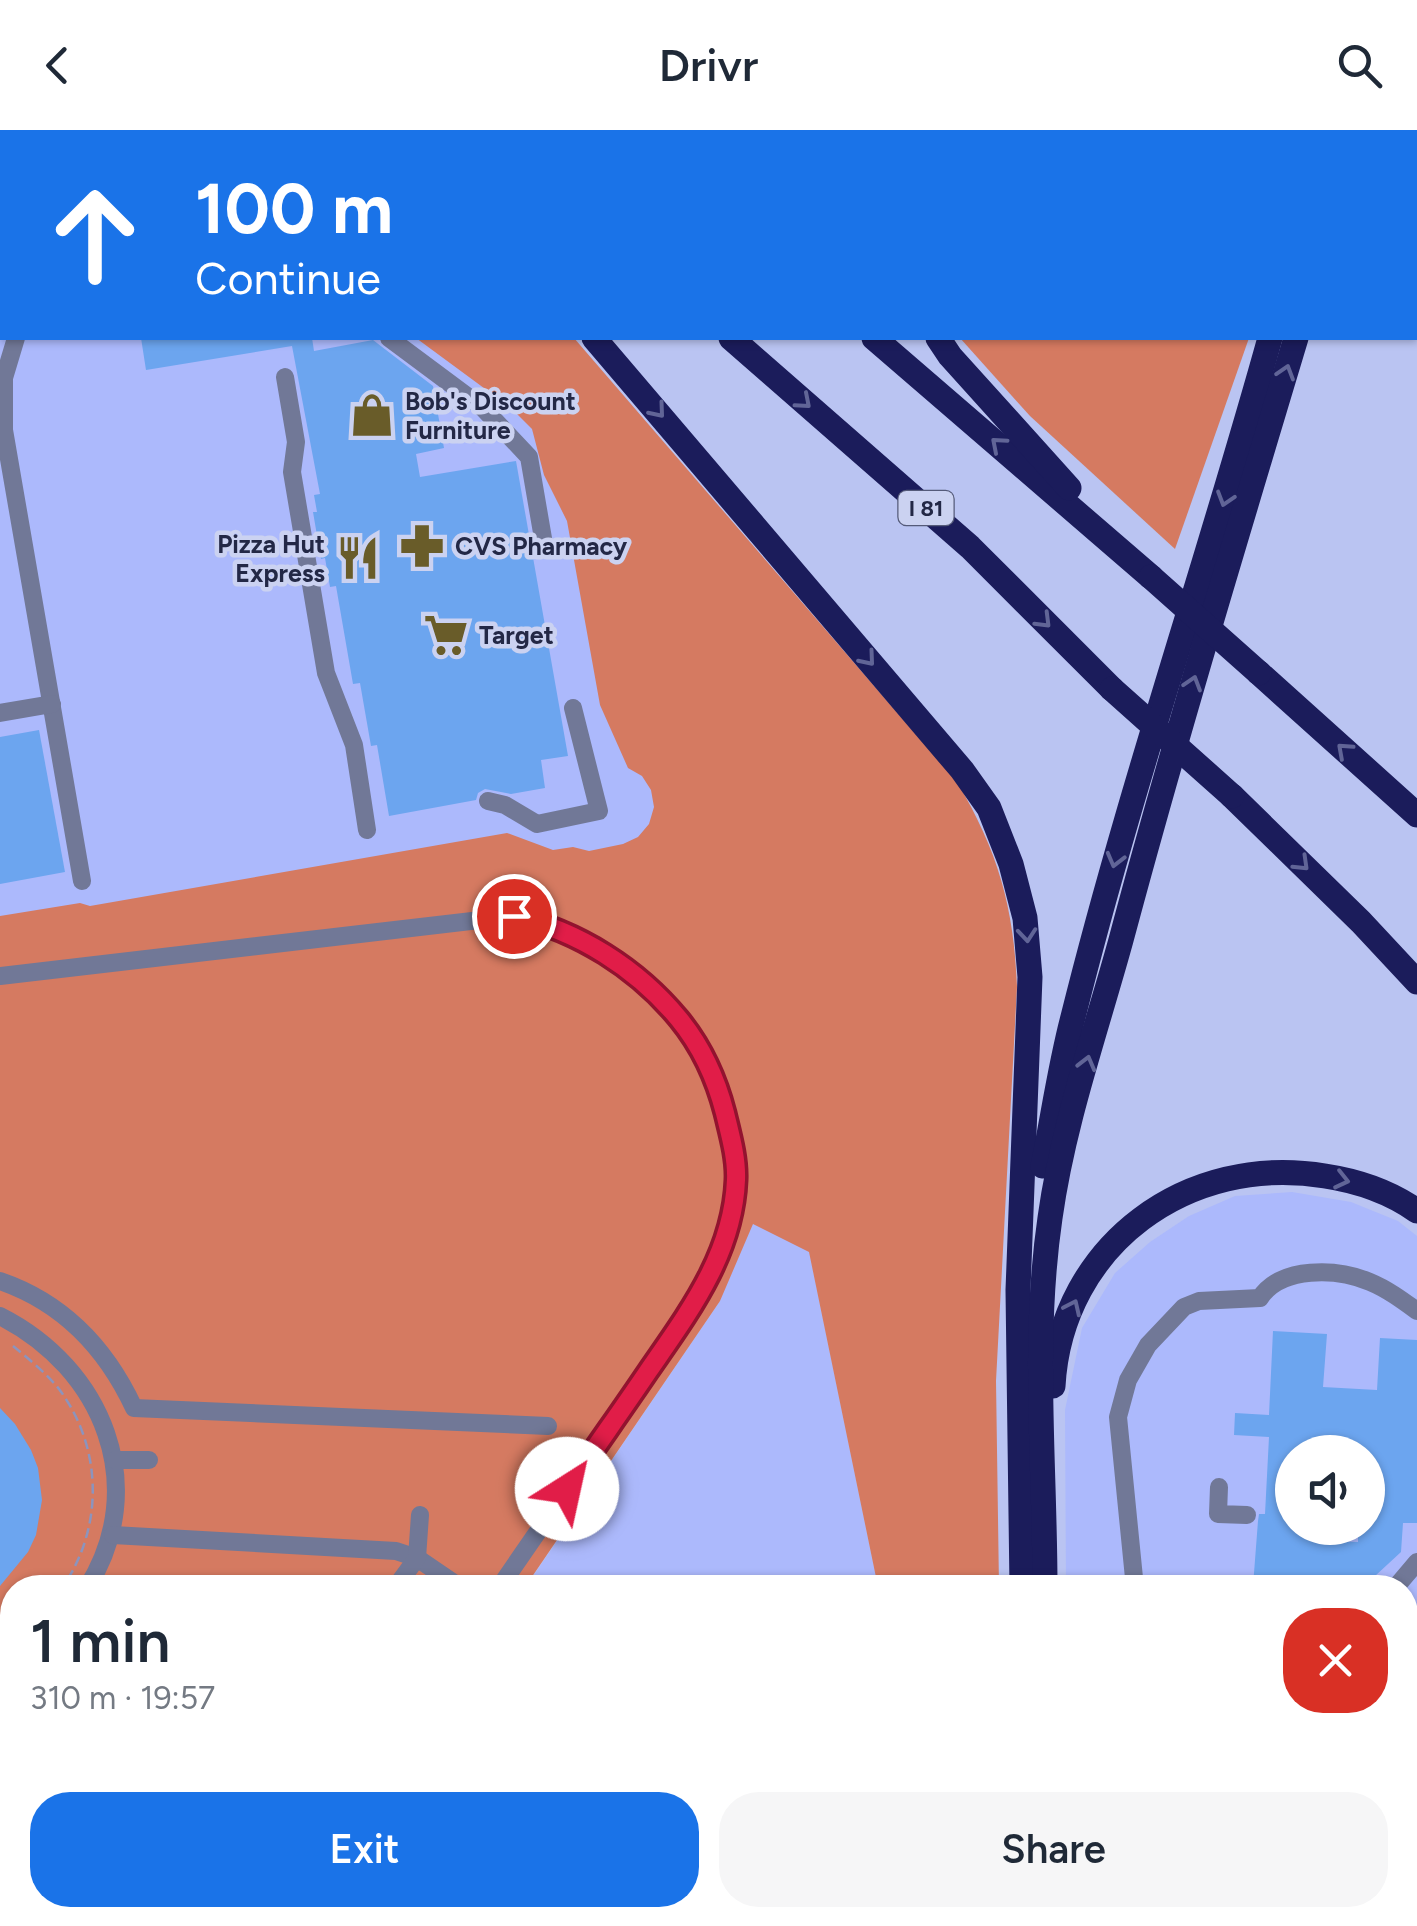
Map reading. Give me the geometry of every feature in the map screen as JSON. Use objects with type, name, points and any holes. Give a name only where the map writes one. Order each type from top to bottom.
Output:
[{"type":"highway","points":[[596,340],[962,770],[989,808],[1011,864],[1025,918],[1030,976],[1018,1290],[1033,1541],[1042,1575]]},
{"type":"highway","name":"I 81","points":[[733,340],[970,547],[1112,689],[1232,796],[1362,922],[1417,982]]},
{"type":"highway","points":[[876,340],[1417,815]]},
{"type":"highway","points":[[939,340],[1147,574]]},
{"type":"highway","points":[[1033,1541],[1026,1355],[1037,1198],[1072,1021],[1140,766],[1228,488],[1269,340]]},
{"type":"highway","points":[[1033,1541],[1041,1304],[1050,1217],[1064,1148],[1165,777],[1295,340]]},
{"type":"highway","points":[[1025,1575],[1062,1330],[1102,1255],[1153,1208],[1234,1175],[1290,1170],[1345,1179],[1398,1197],[1417,1211]]},
{"type":"lane","points":[[15,340],[4,378],[7,506],[52,704],[82,881]]},
{"type":"lane","points":[[392,340],[483,408],[529,458],[545,550]]},
{"type":"lane","points":[[285,377],[296,442],[292,472],[326,673],[354,744],[367,830]]},
{"type":"lane","points":[[0,712],[52,704]]},
{"type":"lane","points":[[488,801],[538,824],[599,811],[573,708]]},
{"type":"lane","points":[[0,976],[514,916],[559,930],[633,972],[667,1004],[696,1040],[718,1087],[732,1140],[736,1177],[732,1212],[702,1292],[508,1575]]},
{"type":"lane","points":[[1134,1575],[1119,1437],[1122,1398],[1148,1345],[1184,1307],[1199,1300],[1260,1298],[1274,1282],[1310,1273],[1366,1280],[1417,1312]]},
{"type":"lane","points":[[0,1281],[40,1299],[81,1329],[107,1357],[134,1408],[548,1426]]},
{"type":"lane","points":[[0,1316],[40,1340],[75,1377],[104,1427],[114,1460],[113,1535],[94,1575]]},
{"type":"lane","points":[[114,1460],[148,1460]]},
{"type":"lane","points":[[1220,1486],[1218,1514],[1247,1515]]},
{"type":"lane","points":[[405,1575],[417,1558],[420,1515]]},
{"type":"lane","points":[[113,1535],[396,1552],[417,1558],[442,1575]]},
{"type":"path","points":[[6,1340],[58,1388],[76,1416],[86,1444],[94,1487],[91,1524],[69,1575]]},
{"type":"shaded area","points":[[0,340],[459,340],[574,430],[671,841],[0,948]]},
{"type":"shaded area","points":[[419,340],[576,340],[957,782],[983,832],[1008,905],[1017,987],[996,1381],[999,1575],[876,1575],[809,1252],[753,1224],[720,1301],[533,1575],[0,1575],[0,916],[80,903],[90,906],[507,833],[553,850],[573,847],[589,851],[623,844],[638,837],[649,824],[654,807],[651,790],[642,776],[628,768],[600,705],[567,521],[544,475],[532,429],[511,408]]},
{"type":"shaded area","points":[[962,340],[1248,340],[1175,549],[1030,416]]},
{"type":"shaded area","points":[[1292,1192],[1351,1202],[1398,1221],[1417,1236],[1417,1575],[1066,1575],[1065,1410],[1082,1328],[1115,1273],[1150,1242],[1189,1216],[1235,1196]]},
{"type":"shaded area","points":[[742,1218],[809,1251],[876,1575],[534,1575],[720,1301]]},
{"type":"building","name":"Target","points":[[141,340],[312,340],[314,351],[373,340],[433,386],[444,448],[416,454],[420,477],[516,461],[568,756],[541,760],[545,788],[511,794],[485,789],[476,800],[389,816],[377,745],[371,746],[360,683],[353,684],[336,586],[330,587],[325,558],[321,559],[313,512],[317,512],[314,495],[320,494],[292,346],[146,370]]},
{"type":"building","points":[[39,730],[65,872],[0,884],[0,737]]},
{"type":"building","points":[[1273,1331],[1327,1334],[1323,1387],[1377,1390],[1380,1338],[1417,1340],[1417,1523],[1403,1523],[1401,1552],[1376,1575],[1254,1575],[1259,1514],[1265,1514],[1269,1437],[1234,1435],[1235,1413],[1269,1415]]},
{"type":"building","points":[[0,1408],[31,1450],[42,1500],[36,1535],[28,1552],[9,1575],[0,1575]]},
{"type":"place","name":"Bob's Discount Furniture","points":[[372,415]]},
{"type":"place","name":"CVS Pharmacy","points":[[422,546]]},
{"type":"place","name":"Pizza Hut Express","points":[[358,558]]},
{"type":"place","name":"Target","points":[[446,635]]},
{"type":"route","points":[[514,916],[559,930],[596,950],[633,972],[667,1004],[696,1040],[718,1087],[732,1140],[736,1177],[722,1247],[702,1292],[567,1489]]}]
